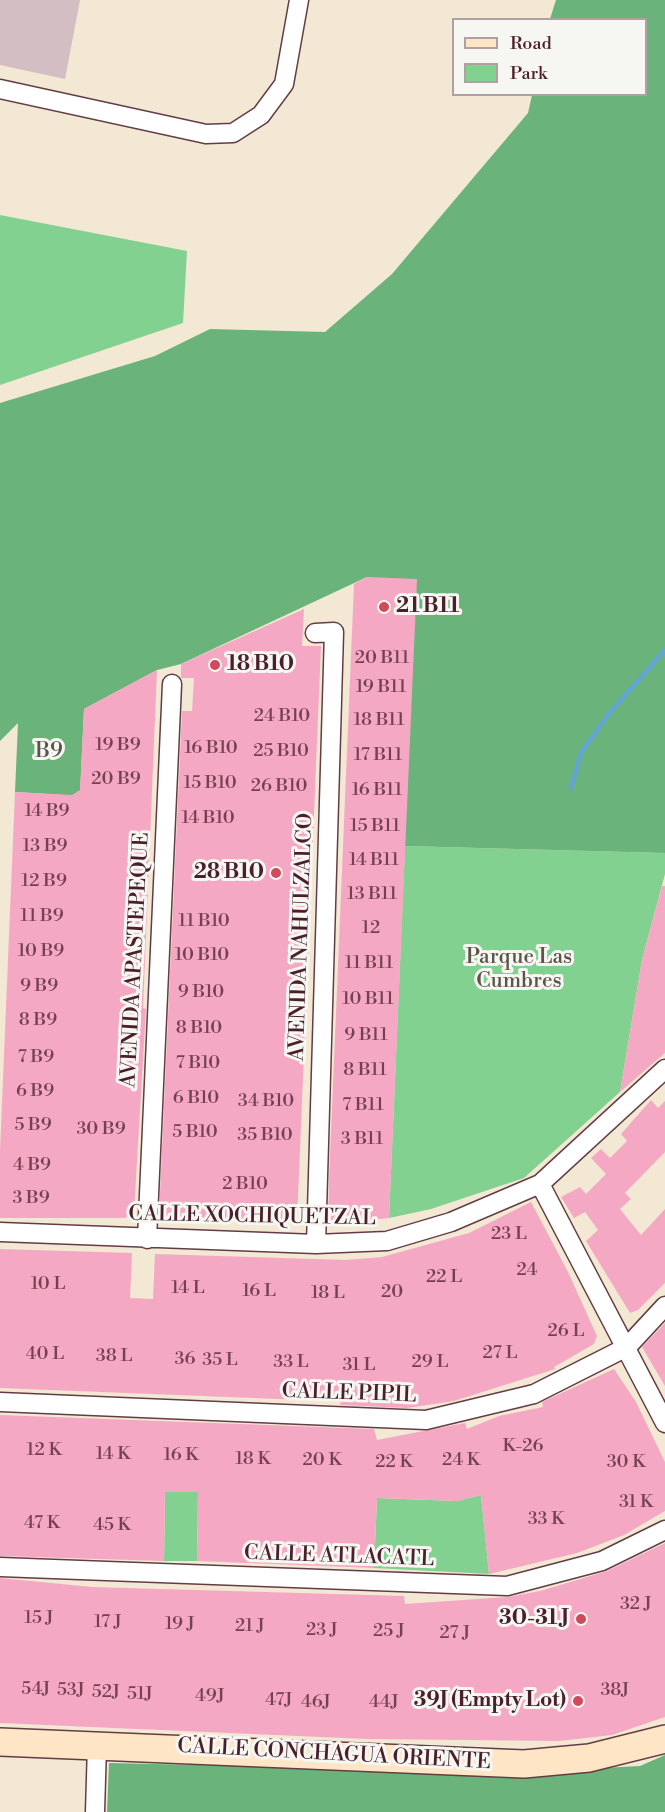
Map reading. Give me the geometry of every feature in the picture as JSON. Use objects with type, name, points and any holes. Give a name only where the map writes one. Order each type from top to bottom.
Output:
[{"type":"main road","name":"CALLE CONCHAGUA ORIENTE","points":[[0,1742],[97,1757],[524,1764],[589,1758],[665,1739]]},
{"type":"street","points":[[0,89],[206,134],[233,133],[261,115],[284,84],[299,0]]},
{"type":"street","name":"AVENIDA NAHULZALCO","points":[[315,633],[334,632],[315,1244]]},
{"type":"street","name":"AVENIDA APASTEPEQUE","points":[[147,1239],[172,684]]},
{"type":"street","name":"CALLE XOCHIQUETZAL","points":[[0,1232],[315,1244],[387,1241],[451,1222],[540,1184],[665,1069]]},
{"type":"street","points":[[540,1184],[665,1423]]},
{"type":"street","name":"CALLE PIPIL","points":[[0,1402],[426,1420],[534,1394],[627,1347],[665,1306]]},
{"type":"street","name":"CALLE ATLACATL","points":[[0,1567],[507,1586],[602,1561],[665,1530]]},
{"type":"street","points":[[95,1812],[97,1757]]},
{"type":"shaded area","points":[[0,0],[80,0],[65,79],[0,65]]},
{"type":"green space","name":"B9","points":[[556,0],[665,0],[665,853],[405,846],[367,577],[181,664],[157,670],[84,709],[80,796],[15,792],[18,723],[0,741],[0,403],[155,356],[210,329],[325,332],[392,274],[528,113],[532,96],[647,96],[647,18],[550,18]]},
{"type":"green space","points":[[0,215],[187,251],[183,323],[0,385]]},
{"type":"green space","name":"Parque Las Cumbres","points":[[405,846],[665,853],[665,874],[642,960],[620,1092],[524,1178],[431,1209],[389,1218]]},
{"type":"green space","points":[[165,1492],[198,1492],[197,1561],[164,1561]]},
{"type":"green space","points":[[481,1495],[489,1574],[374,1568],[377,1498],[457,1501]]},
{"type":"green space","points":[[665,1755],[665,1812],[107,1812],[109,1763],[523,1772],[640,1766]]},
{"type":"building","points":[[367,577],[417,579],[389,1218],[333,1224],[328,1219],[330,1156],[354,584]]},
{"type":"building","points":[[304,609],[302,646],[321,646],[297,1221],[159,1216],[182,711],[192,711],[194,678],[181,678],[181,664]]},
{"type":"building","points":[[157,670],[143,1008],[146,1009],[134,1212],[125,1218],[0,1218],[0,1151],[15,792],[72,795],[80,790],[84,709]]},
{"type":"building","points":[[662,886],[665,886],[665,1053],[620,1092],[642,960]]},
{"type":"building","points":[[651,1100],[658,1108],[665,1101],[665,1152],[625,1193],[631,1199],[620,1209],[641,1235],[665,1209],[665,1283],[638,1310],[630,1313],[586,1241],[598,1230],[585,1212],[574,1218],[561,1197],[580,1187],[586,1194],[606,1174],[591,1158],[601,1149],[610,1158],[627,1141],[621,1134]]},
{"type":"building","points":[[531,1202],[568,1272],[597,1336],[594,1344],[554,1367],[555,1369],[454,1401],[407,1408],[340,1405],[341,1402],[329,1401],[0,1388],[0,1249],[132,1253],[130,1298],[153,1299],[155,1254],[346,1260],[382,1257],[469,1233]]},
{"type":"building","points":[[665,1323],[665,1386],[642,1347]]},
{"type":"building","points":[[614,1369],[636,1402],[665,1462],[665,1511],[624,1535],[577,1553],[489,1574],[481,1495],[457,1501],[377,1498],[374,1568],[197,1561],[198,1492],[165,1492],[164,1561],[0,1556],[0,1415],[374,1429],[377,1440],[465,1423],[467,1429],[499,1416],[543,1407],[542,1402]]},
{"type":"building","points":[[665,1543],[665,1717],[612,1735],[560,1741],[367,1739],[0,1723],[0,1578],[92,1587],[404,1596],[405,1604],[507,1597],[540,1591],[607,1571]]},
{"type":"waterway","points":[[571,788],[581,753],[608,715],[665,650]]},
{"type":"place","name":"21 B11","points":[[384,607]]},
{"type":"place","name":"18 B10","points":[[215,665]]},
{"type":"place","name":"28 B10","points":[[276,873]]},
{"type":"place","name":"30-31 J","points":[[581,1619]]},
{"type":"place","name":"39J (Empty Lot)","points":[[578,1701]]}]
